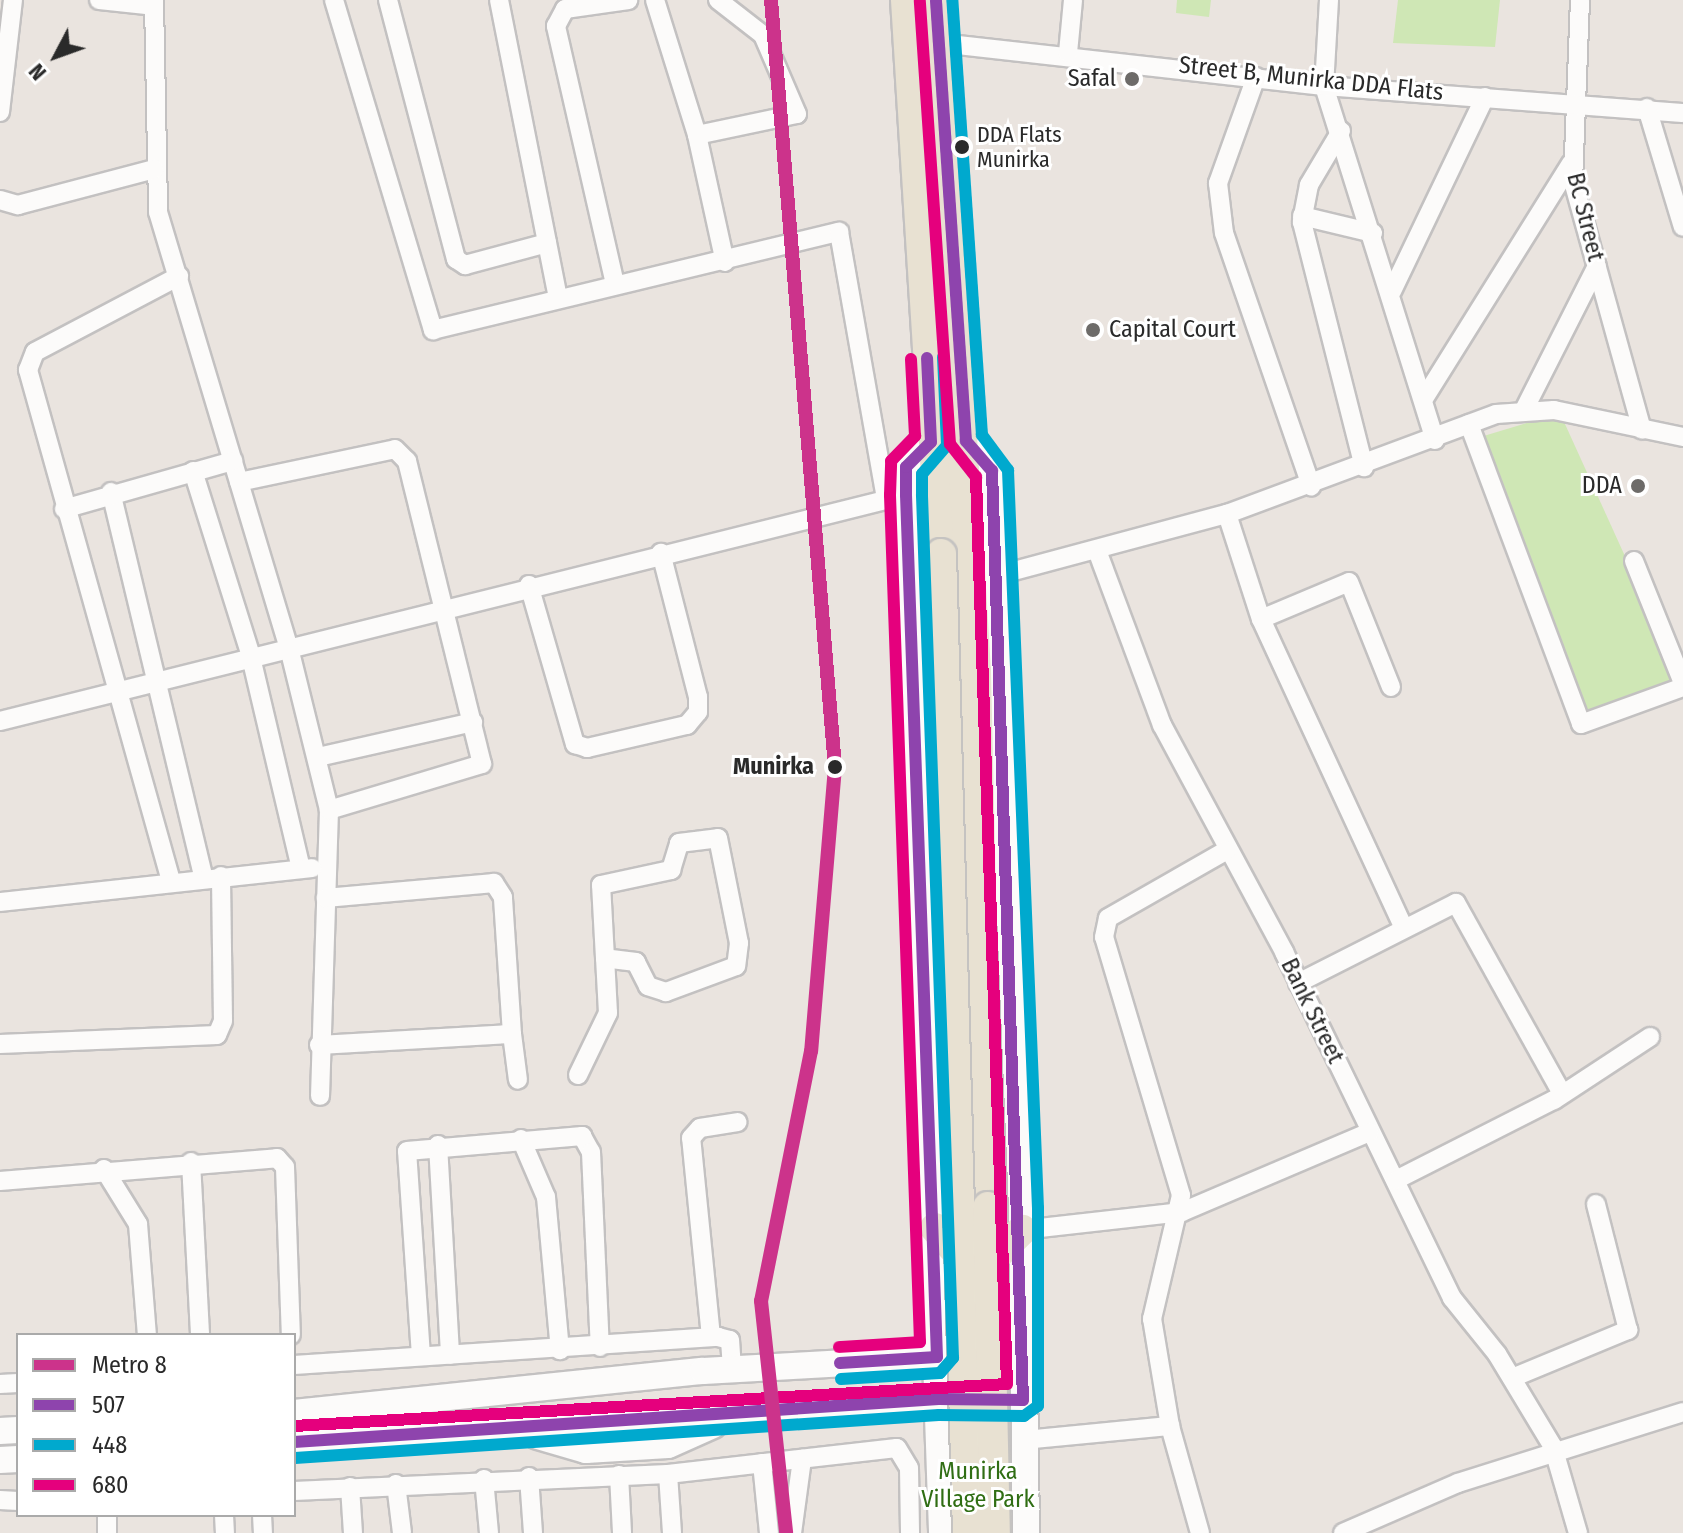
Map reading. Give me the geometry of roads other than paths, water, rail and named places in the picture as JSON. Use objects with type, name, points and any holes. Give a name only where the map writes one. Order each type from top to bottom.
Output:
[{"type":"main road","points":[[906,0],[931,442],[955,554],[995,1533]]},
{"type":"main road","points":[[936,0],[966,441],[955,554],[968,1533]]},
{"type":"main road","points":[[966,441],[992,471],[1022,1230],[1026,1533]]},
{"type":"main road","points":[[931,442],[906,467],[896,497],[935,1228],[942,1533]]},
{"type":"main road","points":[[935,1228],[959,1255],[977,1259],[1011,1246],[1022,1230]]},
{"type":"main road","points":[[296,1413],[732,1370],[937,1357],[1022,1357]]},
{"type":"main road","points":[[296,1442],[515,1430],[586,1450],[668,1445],[727,1418],[939,1399],[1023,1400]]},
{"type":"street","points":[[0,112],[13,0]]},
{"type":"street","points":[[99,0],[154,3],[154,169],[158,212],[288,644],[329,810],[319,1045],[320,1096]]},
{"type":"street","points":[[0,721],[250,653],[896,497],[839,232],[725,262],[558,297],[443,334],[428,325],[334,0]]},
{"type":"street","points":[[388,0],[456,259],[465,265],[547,243]]},
{"type":"street","points":[[499,0],[558,297]]},
{"type":"street","points":[[615,284],[556,26],[565,9],[628,0]]},
{"type":"street","points":[[655,0],[697,135],[725,262]]},
{"type":"street","points":[[697,135],[797,114],[763,35],[718,0]]},
{"type":"street","points":[[1068,53],[1073,0]]},
{"type":"street","points":[[1329,0],[1324,86],[1392,291],[1435,440]]},
{"type":"street","name":"BC Street","points":[[1580,0],[1571,163],[1642,430]]},
{"type":"street","name":"Street B, Munirka DDA Flats","points":[[940,43],[1068,53],[1324,86],[1683,113]]},
{"type":"street","points":[[1256,77],[1218,183],[1224,233],[1311,486]]},
{"type":"street","points":[[1392,291],[1485,97]]},
{"type":"street","points":[[1647,108],[1683,227]]},
{"type":"street","points":[[1341,131],[1309,185],[1302,216],[1364,467]]},
{"type":"street","points":[[1425,397],[1571,163]]},
{"type":"street","points":[[0,200],[18,205],[154,169]]},
{"type":"street","points":[[1302,216],[1373,233]]},
{"type":"street","points":[[1524,410],[1597,266]]},
{"type":"street","points":[[171,881],[114,692],[64,509],[29,360],[179,276]]},
{"type":"street","points":[[995,576],[1098,553],[1227,514],[1364,467],[1469,424],[1524,410],[1683,437]]},
{"type":"street","points":[[1469,424],[1581,724],[1683,685],[1634,561]]},
{"type":"street","points":[[239,482],[401,451],[482,762],[476,772],[329,810]]},
{"type":"street","points":[[64,509],[111,492],[233,461]]},
{"type":"street","points":[[193,471],[250,653],[301,869]]},
{"type":"street","points":[[0,1044],[217,1035],[223,1021],[213,877],[158,679],[111,492]]},
{"type":"street","points":[[1227,514],[1261,619],[1403,926]]},
{"type":"street","points":[[529,585],[575,744],[587,748],[687,725],[698,712],[698,697],[661,553]]},
{"type":"street","name":"Bank Street","points":[[1098,553],[1150,701],[1298,983],[1455,1304],[1512,1378],[1556,1454],[1578,1533]]},
{"type":"street","points":[[1261,619],[1349,582],[1391,687]]},
{"type":"street","points":[[318,757],[473,722]]},
{"type":"street","points":[[578,1075],[608,1013],[605,958],[604,883],[671,870],[679,843],[718,838],[739,943],[736,966],[666,992],[648,986],[636,962],[605,958]]},
{"type":"street","points":[[1200,1533],[1170,1426],[1152,1319],[1182,1212],[1104,928],[1120,911],[1227,850]]},
{"type":"street","points":[[0,902],[327,866]]},
{"type":"street","points":[[326,898],[494,883],[503,897],[518,1080]]},
{"type":"street","points":[[1298,983],[1403,926],[1458,904],[1561,1092]]},
{"type":"street","points":[[319,1045],[512,1034]]},
{"type":"street","points":[[1396,1180],[1561,1092],[1650,1037]]},
{"type":"street","points":[[711,1337],[691,1138],[700,1128],[738,1122]]},
{"type":"street","points":[[1022,1230],[1182,1212],[1370,1132]]},
{"type":"street","points":[[421,1356],[406,1154],[438,1145],[521,1139],[582,1136],[590,1144],[600,1347]]},
{"type":"street","points":[[521,1139],[546,1197],[560,1350]]},
{"type":"street","points":[[438,1145],[450,1355]]},
{"type":"street","points":[[191,1162],[200,1333]]},
{"type":"street","points":[[0,1181],[191,1162],[283,1162],[291,1333]]},
{"type":"street","points":[[104,1169],[138,1224],[147,1333]]},
{"type":"street","points":[[1512,1378],[1628,1330],[1596,1204]]},
{"type":"street","points":[[296,1365],[560,1350],[711,1337],[730,1340],[732,1370]]},
{"type":"street","points":[[1343,1533],[1458,1483],[1683,1412]]},
{"type":"street","points":[[1024,1440],[1170,1426]]},
{"type":"street","points":[[296,1491],[484,1479],[668,1474],[900,1451],[909,1468],[910,1533]]},
{"type":"street","points":[[792,1533],[802,1459]]},
{"type":"street","points":[[762,1463],[769,1533]]},
{"type":"street","points":[[668,1474],[672,1533]]},
{"type":"street","points":[[619,1475],[622,1533]]},
{"type":"street","points":[[529,1477],[533,1533]]},
{"type":"street","points":[[484,1479],[489,1533]]},
{"type":"street","points":[[396,1484],[402,1533]]},
{"type":"street","points":[[350,1487],[353,1533]]},
{"type":"metro line","name":"8","points":[[771,0],[835,767],[811,1051],[761,1301],[786,1533]]},
{"type":"place","name":"Safal","points":[[1132,79]]},
{"type":"place","name":"DDA Flats Munirka","points":[[962,147]]},
{"type":"place","name":"Capital Court","points":[[1093,330]]},
{"type":"place","name":"DDA","points":[[1638,486]]},
{"type":"place","name":"Munirka","points":[[835,767]]},
{"type":"park label","name":"Munirka Village Park","points":[[978,1486]]}]
